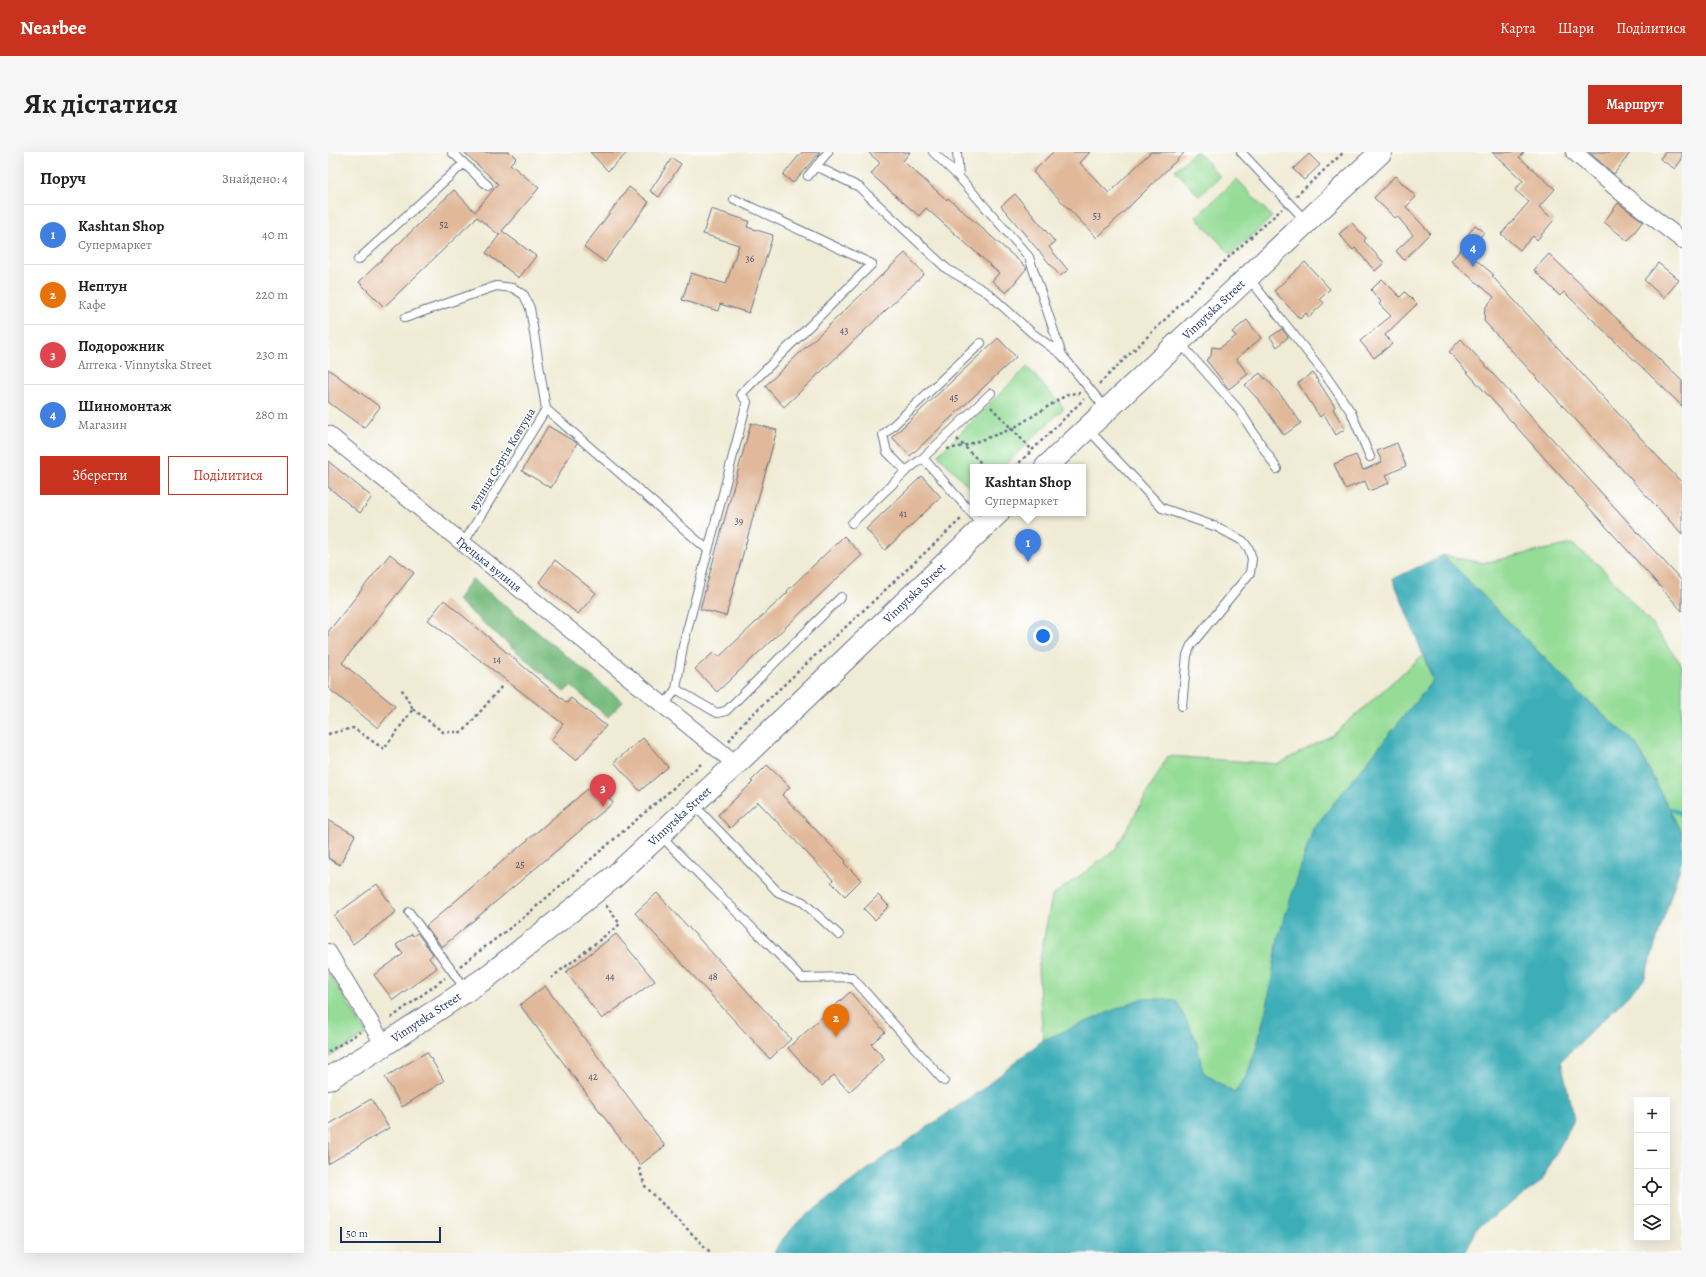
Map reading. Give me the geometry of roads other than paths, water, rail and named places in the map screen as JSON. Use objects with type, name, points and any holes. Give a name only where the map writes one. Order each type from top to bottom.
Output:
[{"type":"main road","name":"Vinnytska Street","points":[[1049,464],[1380,152]]},
{"type":"main road","name":"Vinnytska Street","points":[[328,1079],[379,1037],[466,990],[526,947],[615,876],[736,764],[984,517]]},
{"type":"street","points":[[1574,152],[1624,195],[1682,240]]},
{"type":"street","name":"Грецька вулиця","points":[[328,434],[663,707],[736,764]]},
{"type":"street","points":[[328,952],[379,1037]]},
{"type":"lane","points":[[452,152],[488,186]]},
{"type":"lane","points":[[808,176],[828,152]]},
{"type":"lane","points":[[933,152],[959,177],[1030,257],[1062,355]]},
{"type":"lane","points":[[957,152],[959,177]]},
{"type":"lane","points":[[1241,152],[1306,221]]},
{"type":"lane","points":[[358,260],[464,163]]},
{"type":"lane","points":[[816,166],[859,187],[947,269],[988,294],[1032,333],[1062,355],[1091,392],[1107,409]]},
{"type":"lane","points":[[663,707],[676,689],[683,646],[707,549],[747,402],[741,394],[872,264],[734,199]]},
{"type":"lane","points":[[1248,276],[1324,373],[1351,412],[1370,457]]},
{"type":"lane","name":"вулиця Сергія Ковтуна","points":[[405,318],[496,286],[513,288],[524,295],[530,308],[546,409],[463,544]]},
{"type":"lane","points":[[1179,342],[1239,410],[1277,469]]},
{"type":"lane","points":[[906,471],[887,452],[884,435],[981,343]]},
{"type":"lane","points":[[852,523],[991,393]]},
{"type":"lane","points":[[546,409],[707,549]]},
{"type":"lane","points":[[1087,428],[1162,508],[1217,527],[1243,541],[1251,554],[1252,565],[1250,573],[1191,645],[1187,655],[1182,706]]},
{"type":"lane","points":[[926,455],[970,502]]},
{"type":"lane","points":[[676,689],[717,713],[726,711],[841,597]]},
{"type":"lane","points":[[693,804],[778,892],[803,902],[839,936]]},
{"type":"lane","points":[[660,835],[802,978],[852,977],[944,1081]]},
{"type":"lane","points":[[409,912],[466,990]]},
{"type":"water","points":[[1443,555],[1579,693],[1635,742],[1682,834],[1682,861],[1644,980],[1561,1061],[1574,1120],[1541,1182],[1476,1229],[1464,1253],[774,1253],[779,1243],[800,1220],[880,1160],[981,1090],[1043,1040],[1142,998],[1176,1000],[1196,1039],[1203,1072],[1234,1093],[1246,1077],[1255,1052],[1267,1008],[1278,938],[1313,829],[1433,680],[1393,579]]},
{"type":"waterway","points":[[1669,808],[1682,814]]},
{"type":"place","name":"Шиномонтаж","points":[[1473,267]]},
{"type":"place","name":"Kashtan Shop","points":[[1028,562]]},
{"type":"place","name":"Подорожник","points":[[603,807]]},
{"type":"place","name":"Нептун","points":[[836,1037]]}]
